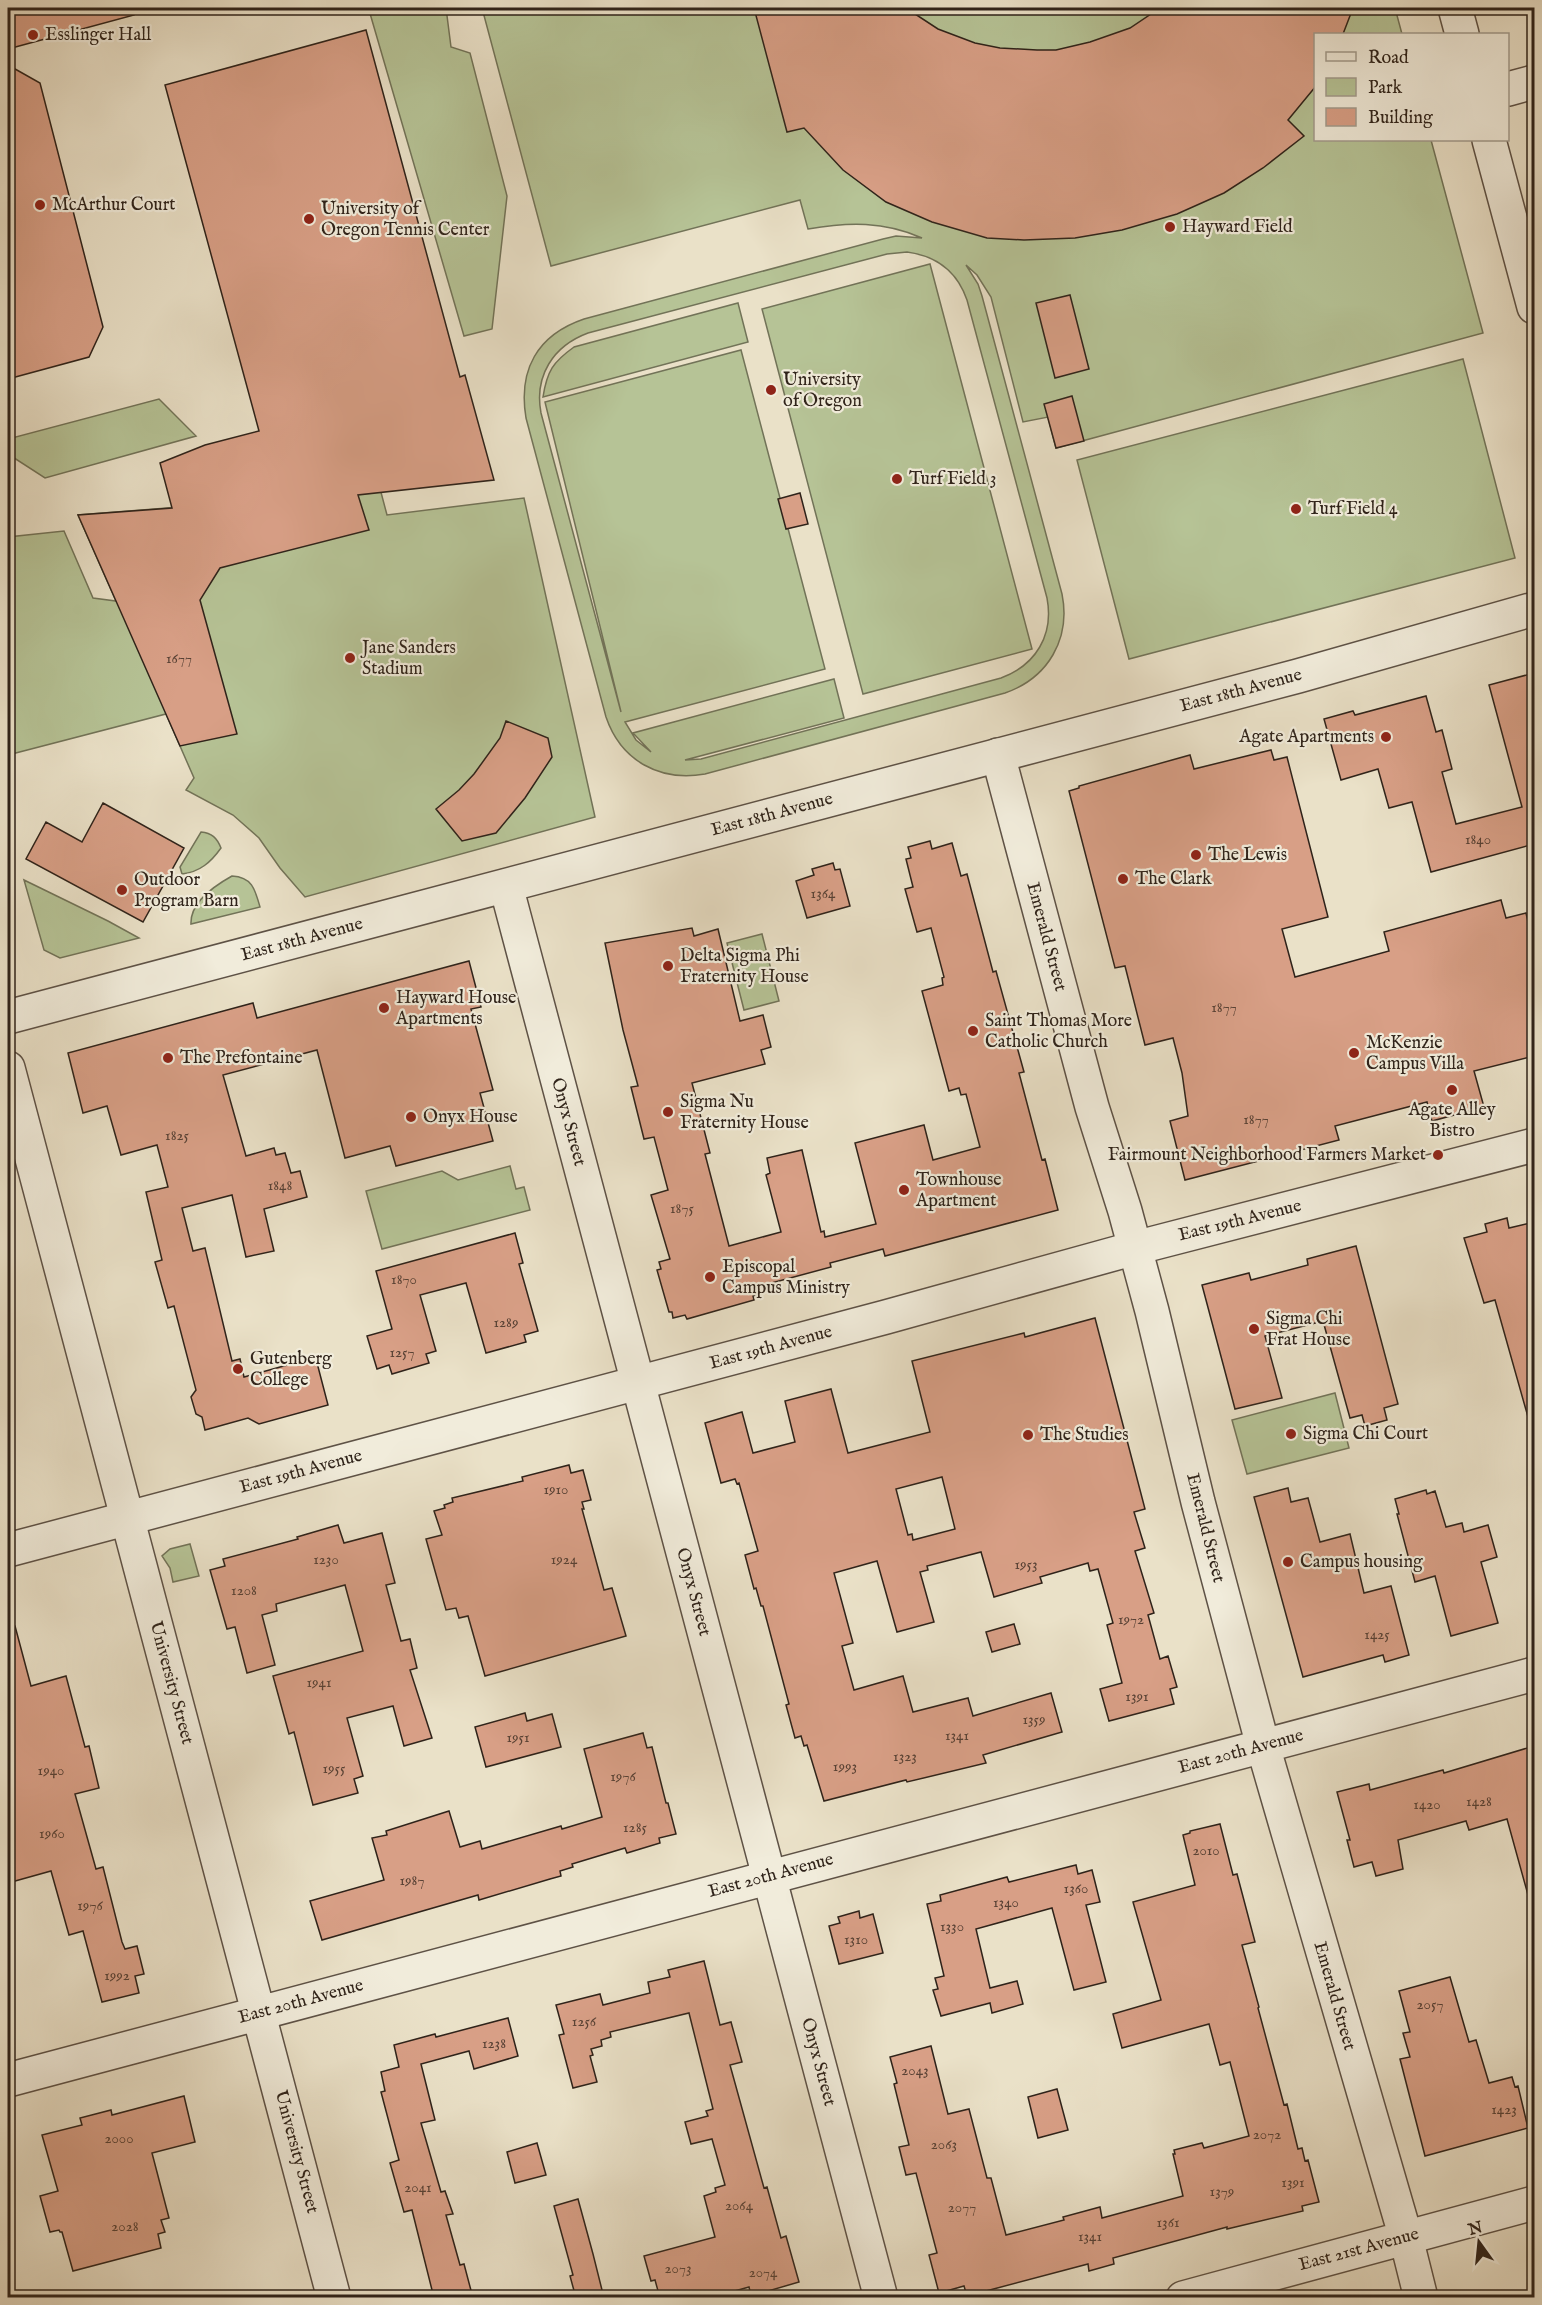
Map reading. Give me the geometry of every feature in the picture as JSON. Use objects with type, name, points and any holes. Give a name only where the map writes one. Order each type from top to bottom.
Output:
[{"type":"street","points":[[1455,8],[1462,33]]},
{"type":"street","points":[[1509,89],[1534,82]]},
{"type":"street","points":[[1490,141],[1534,307]]},
{"type":"street","name":"East 18th Avenue","points":[[8,1017],[1298,676],[1534,609]]},
{"type":"street","name":"Emerald Street","points":[[999,755],[1092,1107],[1152,1311],[1198,1502],[1263,1746],[1406,2238],[1421,2298]]},
{"type":"street","name":"Onyx Street","points":[[506,886],[881,2298]]},
{"type":"street","name":"University Street","points":[[8,1068],[334,2298]]},
{"type":"street","name":"East 19th Avenue","points":[[8,1550],[1135,1248],[1534,1145]]},
{"type":"street","name":"East 20th Avenue","points":[[8,2080],[1534,1674]]},
{"type":"street","name":"East 21st Avenue","points":[[1183,2298],[1534,2204]]},
{"type":"green space","points":[[446,8],[451,47],[470,53],[507,196],[492,329],[464,336],[369,10]]},
{"type":"green space","points":[[482,8],[1395,8],[1402,33],[1314,33],[1314,141],[1431,141],[1483,333],[1056,448],[1048,417],[1023,422],[991,297],[977,275],[966,265],[978,284],[982,296],[1062,594],[1063,626],[1053,655],[1033,678],[1005,693],[705,774],[673,775],[644,765],[632,756],[621,746],[606,717],[526,418],[524,401],[528,370],[534,356],[554,334],[584,319],[883,239],[896,236],[922,238],[894,228],[866,224],[808,229],[800,200],[551,266]],"holes":[[[907,252],[928,257],[952,273],[967,300],[1047,598],[1048,624],[1040,647],[1024,665],[1001,678],[701,759],[685,760],[844,718],[834,679],[633,733],[651,752],[636,740],[625,722],[825,669],[741,350],[545,402],[621,712],[541,413],[540,387],[549,364],[565,346],[588,333],[887,254]]]},
{"type":"green space","name":"Turf Field 3","points":[[930,264],[1032,649],[863,694],[762,309]]},
{"type":"green space","points":[[738,303],[748,342],[543,397],[552,368],[574,347]]},
{"type":"green space","name":"Turf Field 4","points":[[1463,359],[1515,558],[1129,659],[1077,460]]},
{"type":"green space","points":[[159,399],[196,436],[45,478],[8,454],[8,439]]},
{"type":"green space","name":"Jane Sanders Stadium","points":[[378,481],[387,515],[524,498],[595,817],[305,897],[280,868],[259,838],[233,815],[186,790],[194,778],[166,714],[8,755],[8,537],[64,531],[93,598],[116,601],[78,515],[320,496]]},
{"type":"green space","points":[[201,832],[214,837],[221,848],[204,866],[182,874],[180,867]]},
{"type":"green space","points":[[232,876],[244,879],[252,885],[260,907],[191,924],[194,909],[204,896]]},
{"type":"green space","points":[[24,880],[139,938],[60,958],[44,950]]},
{"type":"green space","points":[[762,934],[779,1001],[744,1010],[727,943]]},
{"type":"green space","points":[[510,1166],[516,1189],[524,1187],[530,1210],[382,1249],[366,1191],[442,1171],[458,1180]]},
{"type":"green space","name":"Sigma Chi Court","points":[[1335,1393],[1349,1448],[1247,1474],[1232,1420]]},
{"type":"green space","points":[[190,1544],[199,1576],[173,1582],[170,1568],[162,1556],[170,1549]]},
{"type":"building","name":"Esslinger Hall","points":[[8,8],[133,8],[134,15],[8,49]]},
{"type":"building","name":"Hayward Field","points":[[754,8],[906,8],[938,29],[975,43],[1000,48],[1056,50],[1090,42],[1130,28],[1160,8],[1353,8],[1343,33],[1314,33],[1314,88],[1288,120],[1304,136],[1263,168],[1224,193],[1177,214],[1122,230],[1075,238],[1024,240],[987,238],[932,222],[886,202],[843,170],[804,128],[787,132]]},
{"type":"building","points":[[366,30],[460,377],[465,375],[494,480],[358,495],[369,530],[220,568],[200,600],[237,734],[180,746],[78,515],[172,508],[160,463],[205,445],[259,431],[165,85]]},
{"type":"building","name":"McArthur Court","points":[[8,65],[40,83],[103,327],[89,357],[8,379]]},
{"type":"building","points":[[1070,295],[1089,369],[1055,378],[1036,303]]},
{"type":"building","points":[[1072,396],[1084,441],[1056,448],[1044,404]]},
{"type":"building","points":[[800,493],[808,524],[786,529],[778,499]]},
{"type":"building","points":[[1534,673],[1534,844],[1431,872],[1412,802],[1389,808],[1378,769],[1341,780],[1324,719],[1353,711],[1355,715],[1426,696],[1436,732],[1442,730],[1452,769],[1442,772],[1456,824],[1522,807],[1489,685]]},
{"type":"building","points":[[506,721],[548,738],[552,757],[525,798],[496,833],[462,841],[436,809],[474,774],[500,738]]},
{"type":"building","points":[[1271,750],[1274,760],[1287,757],[1328,917],[1282,929],[1295,977],[1389,951],[1384,932],[1501,900],[1506,918],[1526,913],[1528,922],[1534,921],[1534,1005],[1528,1006],[1534,1028],[1534,1056],[1474,1071],[1484,1107],[1432,1121],[1427,1102],[1335,1126],[1339,1140],[1185,1180],[1170,1121],[1188,1116],[1182,1073],[1173,1038],[1145,1045],[1125,966],[1115,968],[1069,791],[1079,786],[1190,755],[1194,769]]},
{"type":"building","name":"Outdoor Program Barn","points":[[103,803],[184,848],[143,922],[26,859],[46,822],[82,842]]},
{"type":"building","points":[[930,841],[932,849],[952,843],[961,876],[967,874],[993,972],[996,971],[1024,1072],[1019,1073],[1058,1210],[885,1256],[883,1249],[830,1263],[831,1267],[764,1285],[766,1292],[753,1296],[754,1300],[687,1319],[685,1315],[673,1318],[672,1312],[669,1312],[657,1270],[661,1269],[659,1262],[670,1259],[651,1195],[668,1190],[654,1137],[644,1139],[631,1087],[638,1086],[623,1030],[605,943],[692,928],[694,936],[718,929],[740,1021],[763,1015],[771,1047],[761,1050],[765,1064],[692,1083],[710,1153],[705,1154],[729,1246],[781,1232],[766,1175],[770,1173],[767,1158],[802,1150],[821,1232],[824,1231],[825,1237],[876,1224],[855,1143],[924,1125],[933,1160],[980,1147],[966,1094],[961,1095],[959,1088],[949,1091],[922,991],[943,985],[942,978],[944,977],[931,928],[917,932],[905,889],[913,887],[906,859],[911,858],[908,847]]},
{"type":"building","points":[[833,863],[835,870],[840,869],[850,906],[807,918],[796,881],[814,875],[812,869]]},
{"type":"building","points":[[469,961],[481,1007],[471,1009],[493,1090],[480,1093],[493,1141],[396,1166],[390,1146],[345,1158],[317,1050],[223,1075],[246,1156],[274,1148],[276,1155],[285,1153],[291,1173],[300,1171],[307,1197],[264,1209],[274,1251],[246,1257],[232,1195],[182,1208],[193,1251],[205,1248],[232,1361],[240,1359],[244,1377],[316,1359],[328,1405],[259,1424],[248,1418],[205,1430],[202,1417],[196,1414],[191,1397],[196,1390],[174,1306],[168,1308],[155,1262],[162,1260],[146,1192],[168,1187],[157,1145],[121,1155],[107,1106],[83,1113],[68,1053],[253,1003],[257,1018]]},
{"type":"building","points":[[1507,1218],[1509,1228],[1534,1222],[1534,1416],[1528,1417],[1495,1300],[1484,1303],[1464,1238],[1487,1232],[1485,1224]]},
{"type":"building","points":[[515,1233],[523,1263],[519,1264],[538,1331],[524,1335],[526,1342],[486,1353],[466,1283],[420,1295],[436,1351],[426,1354],[429,1363],[392,1374],[389,1365],[377,1369],[367,1336],[392,1329],[376,1271]]},
{"type":"building","name":"Sigma Chi Frat House","points":[[1356,1246],[1398,1404],[1384,1408],[1387,1420],[1365,1426],[1362,1415],[1350,1418],[1323,1321],[1265,1336],[1282,1398],[1235,1409],[1202,1285],[1249,1273],[1251,1280],[1308,1265],[1307,1259]]},
{"type":"building","points":[[1095,1318],[1145,1509],[1134,1512],[1145,1548],[1135,1551],[1154,1613],[1148,1615],[1160,1659],[1168,1656],[1177,1687],[1170,1689],[1174,1704],[1109,1721],[1100,1689],[1122,1683],[1107,1625],[1113,1623],[1098,1569],[1090,1571],[1088,1563],[1040,1577],[1042,1583],[994,1597],[981,1552],[927,1566],[928,1570],[920,1572],[934,1622],[897,1632],[877,1561],[834,1573],[853,1643],[842,1646],[854,1690],[903,1676],[913,1712],[968,1698],[973,1716],[1051,1693],[1062,1732],[983,1755],[986,1763],[824,1801],[807,1745],[804,1746],[801,1736],[795,1738],[786,1705],[789,1704],[763,1606],[761,1606],[756,1588],[754,1589],[745,1555],[758,1551],[739,1483],[737,1484],[735,1479],[721,1483],[705,1423],[742,1412],[753,1453],[795,1442],[785,1401],[831,1389],[848,1453],[930,1432],[912,1361],[1024,1333],[1025,1337]],"holes":[[[942,1477],[955,1529],[913,1540],[912,1534],[908,1535],[896,1489]]]},
{"type":"building","points":[[569,1465],[571,1473],[583,1470],[591,1500],[582,1502],[584,1509],[582,1509],[604,1590],[612,1588],[626,1636],[485,1676],[468,1616],[459,1618],[456,1608],[446,1610],[426,1539],[442,1535],[434,1511],[445,1508],[444,1505],[453,1502],[452,1498],[523,1481],[522,1477]]},
{"type":"building","points":[[1288,1488],[1291,1502],[1308,1498],[1320,1542],[1350,1534],[1364,1593],[1391,1586],[1409,1655],[1385,1662],[1383,1655],[1303,1677],[1254,1497]]},
{"type":"building","points":[[1426,1490],[1427,1494],[1435,1491],[1446,1527],[1462,1523],[1464,1532],[1488,1525],[1497,1557],[1481,1562],[1498,1623],[1451,1636],[1435,1576],[1415,1582],[1395,1499]]},
{"type":"building","points":[[338,1525],[344,1543],[382,1533],[395,1583],[386,1585],[401,1641],[410,1639],[417,1668],[410,1670],[432,1738],[404,1746],[393,1706],[347,1718],[363,1776],[354,1779],[358,1793],[313,1805],[294,1732],[289,1734],[273,1676],[363,1651],[345,1585],[276,1604],[277,1611],[262,1615],[275,1665],[247,1673],[235,1627],[227,1629],[210,1570],[225,1566],[223,1559],[298,1539],[297,1537]]},
{"type":"building","points":[[1014,1624],[1020,1644],[992,1652],[986,1632]]},
{"type":"building","points":[[15,1626],[31,1686],[66,1676],[85,1747],[89,1746],[99,1788],[75,1794],[96,1869],[103,1867],[122,1942],[125,1949],[137,1946],[144,1974],[135,1976],[139,1993],[102,2002],[83,1931],[69,1935],[51,1871],[8,1883],[8,1627]]},
{"type":"building","points":[[525,1713],[527,1721],[552,1714],[561,1747],[486,1767],[475,1727]]},
{"type":"building","points":[[643,1733],[647,1748],[652,1747],[676,1834],[659,1838],[660,1843],[627,1853],[625,1848],[572,1864],[573,1867],[560,1871],[561,1876],[479,1900],[478,1895],[322,1940],[310,1901],[384,1880],[372,1838],[387,1835],[386,1831],[449,1811],[460,1847],[480,1841],[482,1849],[561,1826],[562,1829],[602,1817],[584,1749]]},
{"type":"building","points":[[1534,1746],[1534,1813],[1528,1815],[1534,1837],[1534,1894],[1528,1895],[1507,1819],[1469,1830],[1466,1821],[1398,1840],[1403,1869],[1376,1876],[1372,1862],[1354,1867],[1347,1840],[1350,1840],[1337,1792],[1369,1784],[1370,1790],[1443,1770],[1444,1773]]},
{"type":"building","points":[[1220,1824],[1233,1875],[1237,1874],[1255,1942],[1242,1945],[1258,2008],[1284,2105],[1287,2104],[1298,2149],[1302,2148],[1305,2161],[1308,2160],[1319,2202],[1302,2206],[1303,2211],[1227,2229],[1227,2227],[1113,2258],[1114,2264],[1089,2271],[1088,2264],[967,2296],[964,2286],[939,2293],[929,2255],[937,2253],[916,2173],[906,2175],[899,2147],[909,2145],[890,2057],[931,2046],[948,2114],[969,2109],[987,2178],[991,2178],[1006,2235],[1064,2220],[1063,2217],[1100,2207],[1102,2218],[1183,2196],[1174,2150],[1202,2143],[1204,2148],[1249,2136],[1230,2062],[1220,2065],[1209,2024],[1122,2048],[1113,2014],[1161,2000],[1133,1902],[1195,1885],[1183,1835],[1190,1831]]},
{"type":"building","points":[[1076,1865],[1078,1874],[1092,1870],[1100,1902],[1086,1905],[1106,1982],[1074,1990],[1052,1908],[976,1929],[990,1988],[1017,1981],[1023,2004],[992,2013],[990,2003],[941,2016],[933,1990],[938,1989],[935,1978],[944,1976],[927,1904],[941,1901],[940,1895],[1007,1877],[1009,1882]]},
{"type":"building","points":[[859,1911],[860,1918],[873,1914],[883,1953],[839,1964],[829,1926],[840,1923],[838,1917]]},
{"type":"building","points":[[704,1961],[720,2025],[731,2022],[742,2062],[730,2065],[764,2188],[767,2187],[781,2238],[786,2236],[799,2282],[751,2296],[749,2287],[710,2298],[660,2298],[655,2280],[651,2281],[644,2256],[715,2237],[704,2196],[716,2192],[715,2188],[725,2185],[712,2139],[691,2144],[685,2122],[708,2116],[706,2111],[713,2109],[689,2013],[610,2032],[611,2037],[601,2040],[602,2046],[591,2049],[593,2055],[590,2056],[597,2082],[573,2088],[559,2035],[564,2034],[556,2005],[600,1994],[603,2005],[650,1993],[648,1982],[670,1977],[668,1970]]},
{"type":"building","points":[[1450,1977],[1469,2042],[1476,2040],[1489,2083],[1512,2077],[1515,2087],[1518,2086],[1528,2128],[1425,2156],[1400,2059],[1410,2057],[1403,2033],[1410,2032],[1399,1991]]},
{"type":"building","points":[[508,2018],[518,2056],[474,2069],[469,2051],[421,2064],[435,2120],[421,2123],[441,2192],[445,2191],[453,2214],[446,2215],[460,2265],[464,2264],[473,2298],[434,2298],[412,2210],[404,2212],[390,2163],[399,2160],[381,2092],[385,2091],[381,2072],[399,2067],[394,2045],[435,2034],[436,2037]]},
{"type":"building","points":[[1057,2089],[1068,2130],[1038,2138],[1028,2097]]},
{"type":"building","points":[[184,2096],[195,2142],[152,2153],[169,2218],[161,2220],[165,2232],[158,2234],[161,2248],[73,2271],[62,2232],[59,2230],[50,2232],[40,2196],[58,2191],[42,2135],[82,2125],[80,2118],[111,2110],[112,2115]]},
{"type":"building","points":[[537,2143],[546,2175],[515,2183],[507,2152]]},
{"type":"building","points":[[578,2199],[604,2298],[576,2298],[570,2276],[573,2275],[554,2206]]},
{"type":"place","name":"Esslinger Hall","points":[[33,35]]},
{"type":"place","name":"McArthur Court","points":[[40,205]]},
{"type":"place","name":"University of Oregon Tennis Center","points":[[309,219]]},
{"type":"place","name":"Hayward Field","points":[[1170,227]]},
{"type":"place","name":"University of Oregon","points":[[771,390]]},
{"type":"place","name":"Turf Field 3","points":[[897,479]]},
{"type":"place","name":"Turf Field 4","points":[[1296,509]]},
{"type":"place","name":"Jane Sanders Stadium","points":[[350,658]]},
{"type":"place","name":"Agate Apartments","points":[[1386,737]]},
{"type":"place","name":"The Lewis","points":[[1196,855]]},
{"type":"place","name":"The Clark","points":[[1123,879]]},
{"type":"place","name":"Outdoor Program Barn","points":[[122,890]]},
{"type":"place","name":"Delta Sigma Phi Fraternity House","points":[[668,966]]},
{"type":"place","name":"Hayward House Apartments","points":[[384,1008]]},
{"type":"place","name":"Saint Thomas More Catholic Church","points":[[973,1031]]},
{"type":"place","name":"McKenzie Campus Villa","points":[[1354,1053]]},
{"type":"place","name":"The Prefontaine","points":[[168,1058]]},
{"type":"place","name":"Agate Alley Bistro","points":[[1452,1090]]},
{"type":"place","name":"Sigma Nu Fraternity House","points":[[668,1112]]},
{"type":"place","name":"Onyx House","points":[[411,1117]]},
{"type":"place","name":"Fairmount Neighborhood Farmers Market","points":[[1438,1155]]},
{"type":"place","name":"Townhouse Apartment","points":[[904,1190]]},
{"type":"place","name":"Episcopal Campus Ministry","points":[[710,1277]]},
{"type":"place","name":"Sigma Chi Frat House","points":[[1254,1329]]},
{"type":"place","name":"Gutenberg College","points":[[238,1369]]},
{"type":"place","name":"Sigma Chi Court","points":[[1291,1434]]},
{"type":"place","name":"The Studies","points":[[1028,1435]]},
{"type":"place","name":"Campus housing","points":[[1288,1562]]}]
